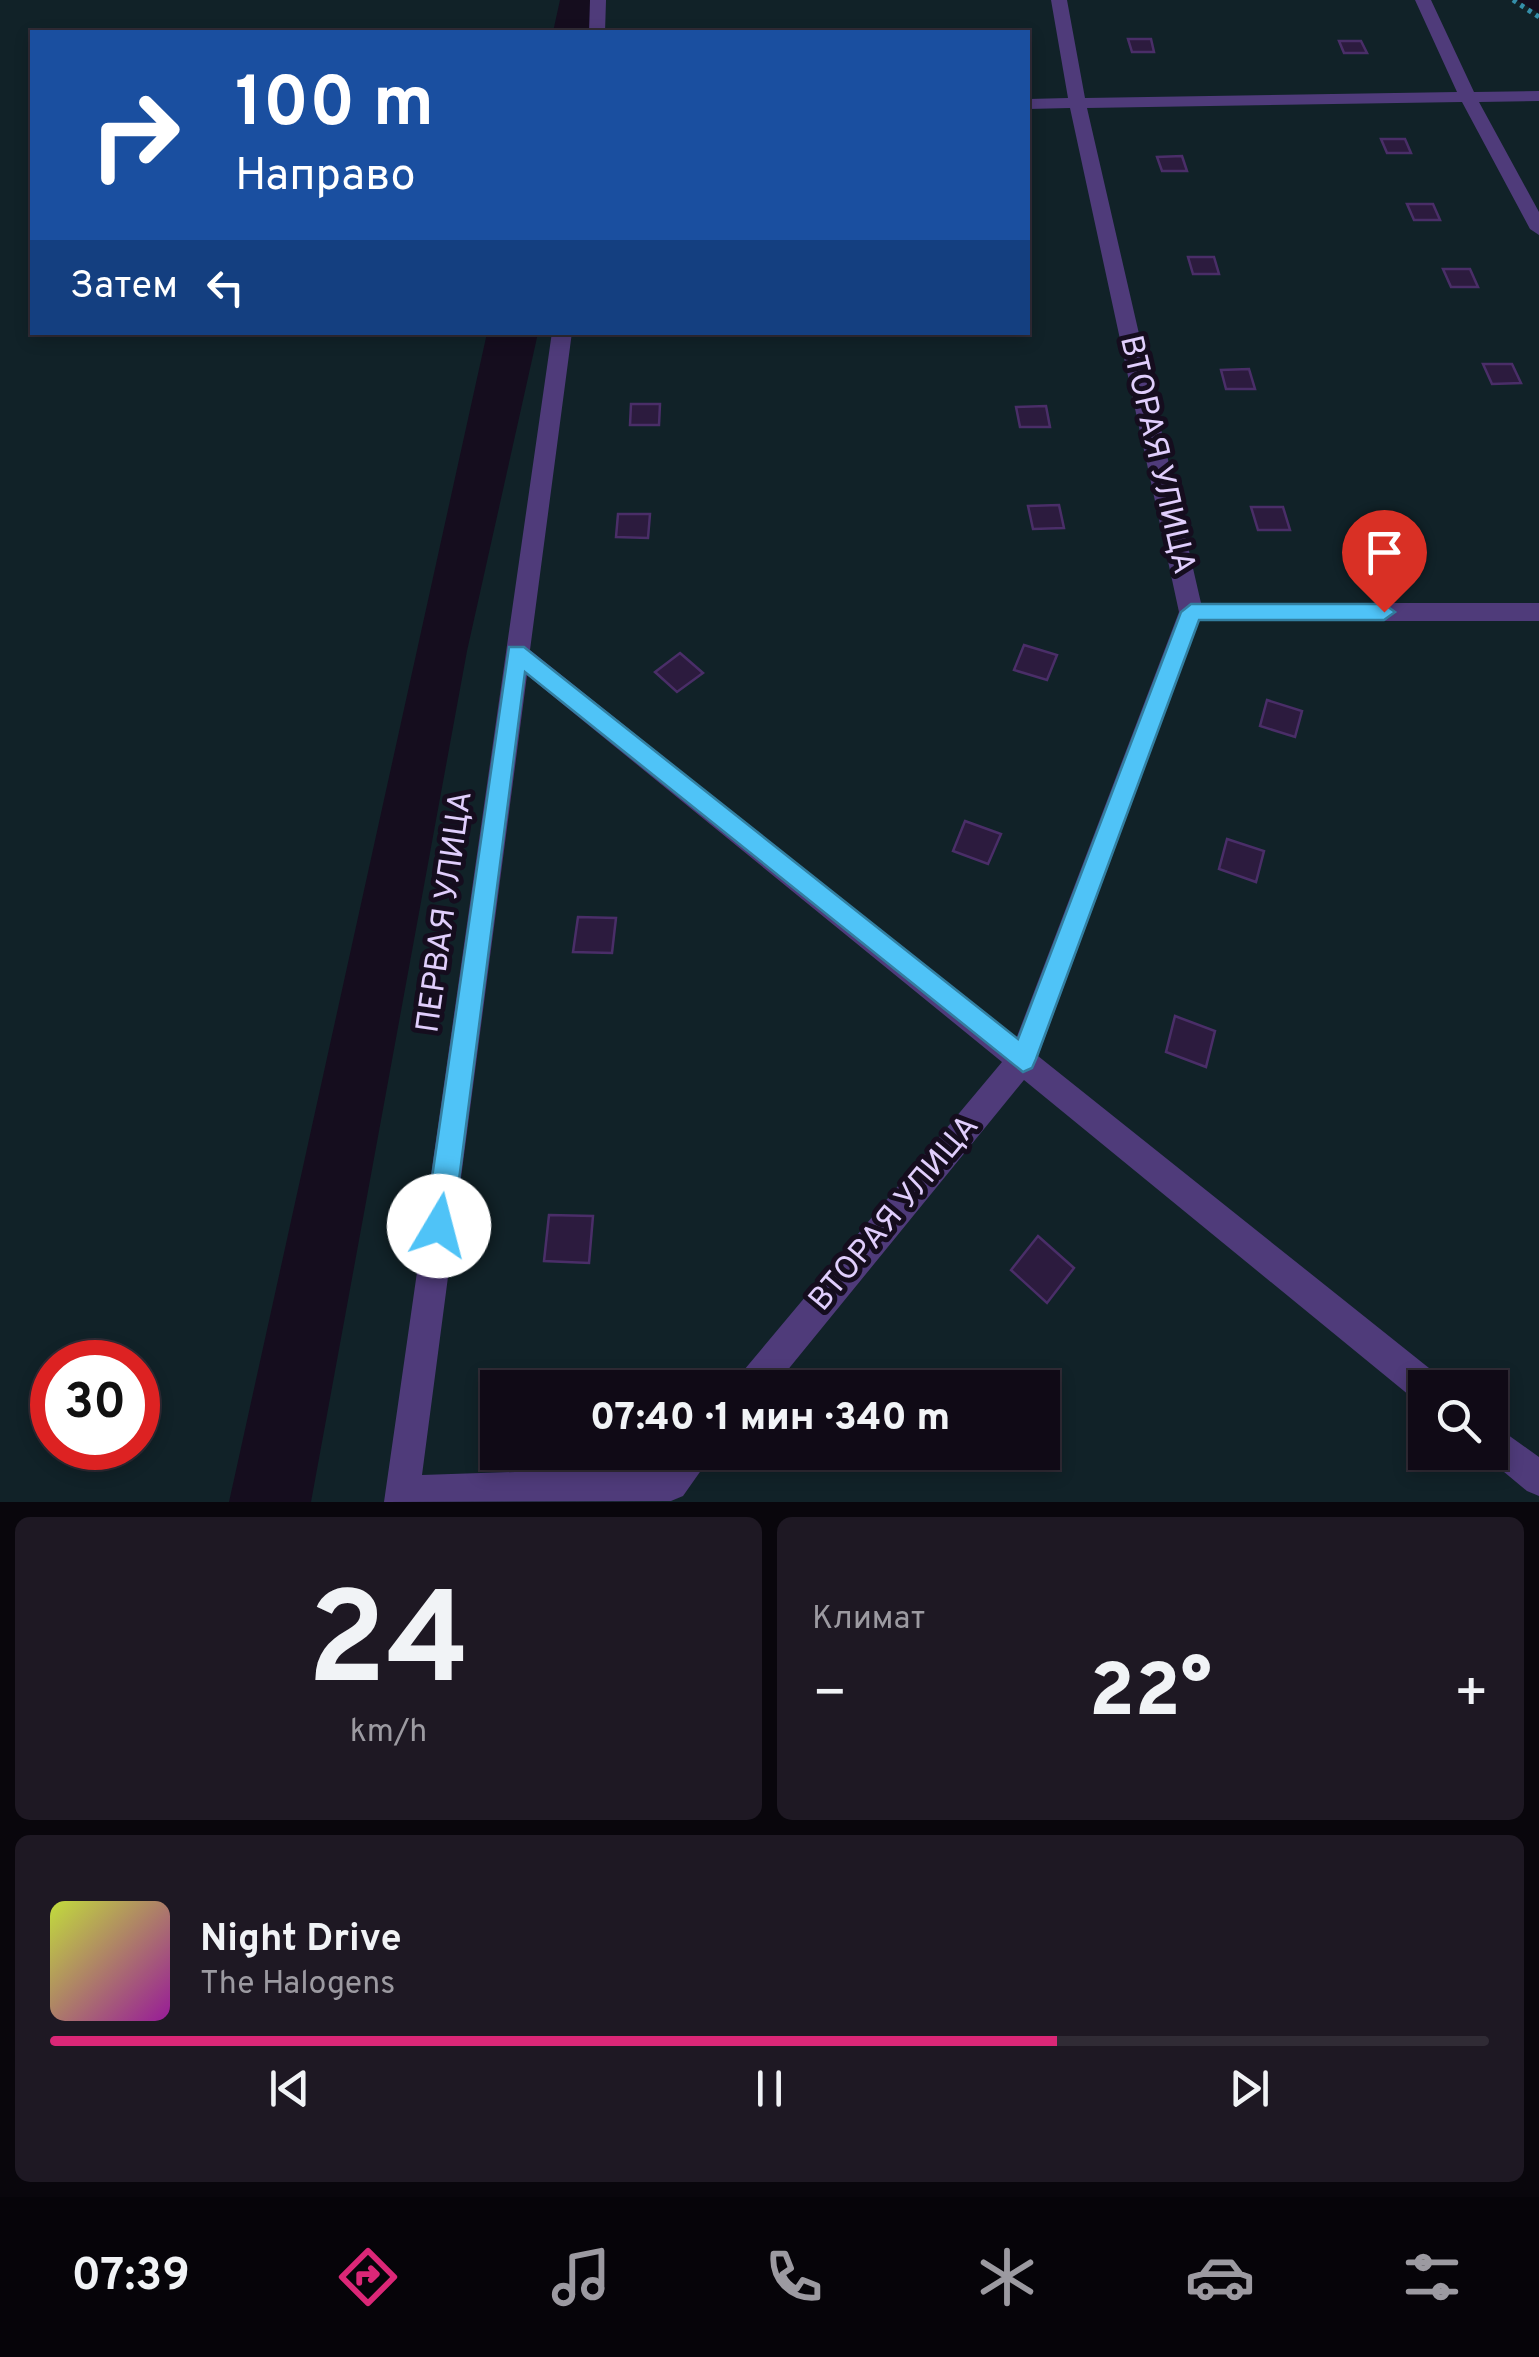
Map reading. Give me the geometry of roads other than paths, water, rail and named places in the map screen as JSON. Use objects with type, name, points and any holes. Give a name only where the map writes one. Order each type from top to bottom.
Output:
[{"type":"street","points":[[597,30],[598,0]]},
{"type":"street","name":"ВТОРАЯ УЛИЦА","points":[[766,1370],[1023,1059],[1191,612],[1077,102],[1059,0]]},
{"type":"street","points":[[1424,0],[1467,96],[1539,229]]},
{"type":"street","points":[[1030,104],[1539,96]]},
{"type":"street","name":"ПЕРВАЯ УЛИЦА","points":[[402,1498],[562,335]]},
{"type":"street","points":[[1191,612],[1539,612]]},
{"type":"street","points":[[516,653],[1408,1373]]},
{"type":"street","points":[[1508,1454],[1539,1479]]},
{"type":"street","points":[[402,1498],[671,1484],[682,1470]]}]
